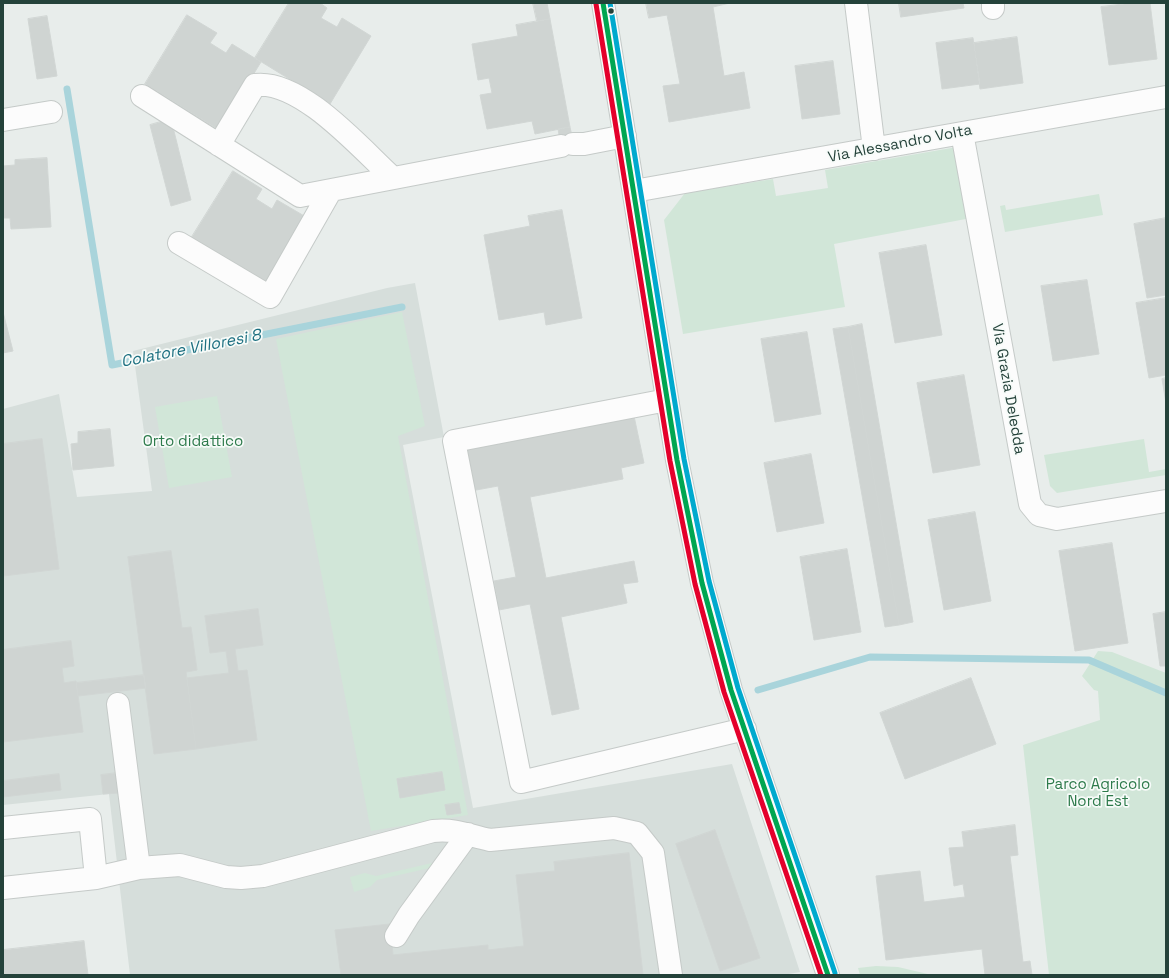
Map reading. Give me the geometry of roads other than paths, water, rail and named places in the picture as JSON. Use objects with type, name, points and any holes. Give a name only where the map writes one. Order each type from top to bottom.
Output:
[{"type":"street","points":[[603,3],[686,512],[702,583],[732,690],[828,975]]},
{"type":"street","points":[[856,3],[874,149]]},
{"type":"street","points":[[219,145],[255,85],[266,84],[280,88],[314,105],[393,178]]},
{"type":"street","points":[[142,96],[300,196],[567,145],[584,144],[625,136]]},
{"type":"street","name":"Via Alessandro Volta","points":[[634,191],[1166,97]]},
{"type":"street","points":[[3,120],[51,112]]},
{"type":"street","name":"Via Grazia Deledda","points":[[962,132],[1030,504],[1039,515],[1057,520],[1166,501]]},
{"type":"street","points":[[179,243],[270,297],[330,190]]},
{"type":"street","points":[[667,400],[454,441],[521,782],[745,729]]},
{"type":"street","points":[[118,704],[139,868]]},
{"type":"street","points":[[3,828],[90,819],[96,878]]},
{"type":"street","points":[[3,888],[96,878],[139,868],[180,864],[226,877],[241,878],[263,876],[433,832],[448,830],[490,840],[614,828],[637,833],[653,853],[671,975]]},
{"type":"street","points":[[396,936],[409,915],[468,834]]},
{"type":"waterway","name":"Colatore Villoresi 8","points":[[67,89],[112,365],[402,307]]},
{"type":"waterway","points":[[758,690],[870,657],[1089,660],[1166,693]]},
{"type":"park label","name":"Orto didattico","points":[[193,442]]},
{"type":"park label","name":"Parco Agricolo Nord Est","points":[[1098,794]]}]
